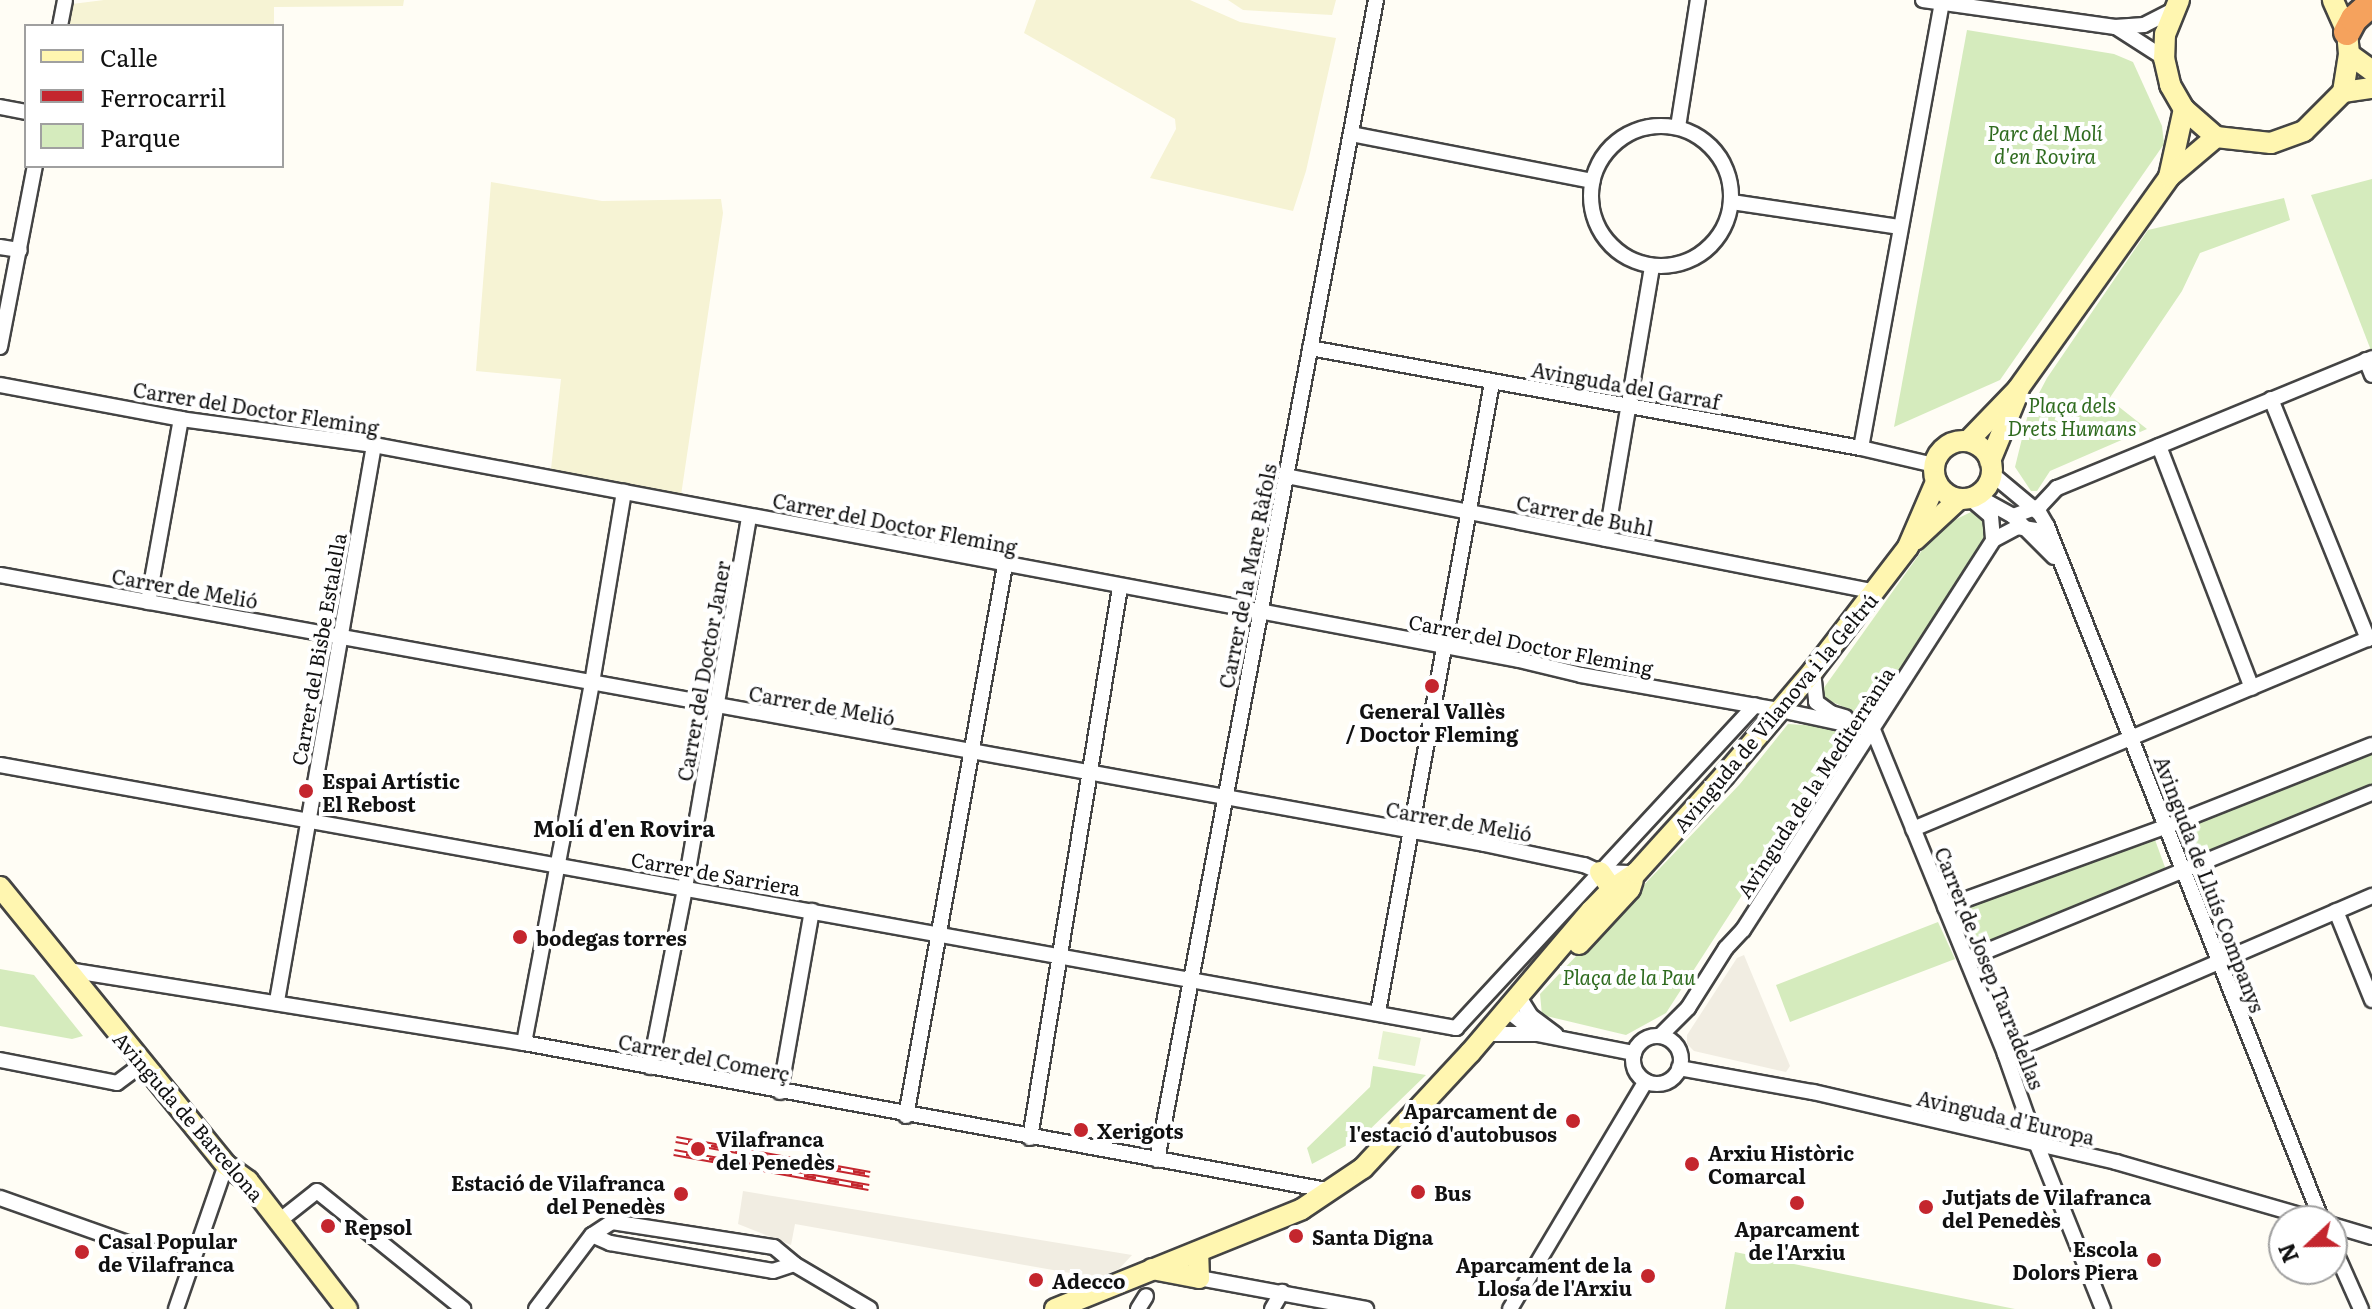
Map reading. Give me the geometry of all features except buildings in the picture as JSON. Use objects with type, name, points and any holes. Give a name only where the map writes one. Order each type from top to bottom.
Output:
[{"type":"highway","points":[[2348,43],[2354,19],[2372,3]]},
{"type":"street","points":[[60,24],[65,0]]},
{"type":"street","name":"Carrer de la Mare Ràfols","points":[[1157,1160],[1376,0]]},
{"type":"street","points":[[1678,127],[1698,0]]},
{"type":"street","points":[[1923,0],[2115,27],[2144,25],[2176,5]]},
{"type":"street","points":[[2333,0],[2348,43],[2372,71]]},
{"type":"street","points":[[1861,448],[1942,4]]},
{"type":"street","points":[[2176,5],[2165,34],[2164,58],[2170,85],[2184,109],[2216,137],[2271,143],[2304,131],[2343,92],[2372,88]]},
{"type":"street","points":[[2115,27],[2164,58]]},
{"type":"street","points":[[2343,92],[2348,43]]},
{"type":"street","points":[[0,107],[24,112]]},
{"type":"street","points":[[2169,177],[2184,109]]},
{"type":"street","points":[[1660,125],[1678,127],[1709,143],[1723,162],[1732,202],[1726,224],[1703,253],[1679,264],[1652,266],[1636,262],[1609,243],[1594,218],[1592,181],[1601,160],[1617,141],[1638,129],[1660,125]]},
{"type":"street","points":[[1351,134],[1592,181]]},
{"type":"street","points":[[1968,441],[2018,389],[2169,177],[2216,137]]},
{"type":"street","points":[[0,347],[35,168]]},
{"type":"street","points":[[1732,202],[1900,227]]},
{"type":"street","points":[[0,247],[20,250]]},
{"type":"street","points":[[1606,539],[1652,266]]},
{"type":"street","name":"Avinguda del Garraf","points":[[1310,348],[1861,448],[1935,473]]},
{"type":"street","points":[[2013,516],[2034,509],[2057,488],[2369,359],[2372,375]]},
{"type":"street","points":[[1378,1012],[1492,383]]},
{"type":"street","name":"Carrer del Doctor Fleming","points":[[0,385],[181,419],[374,445],[1780,710]]},
{"type":"street","points":[[1968,498],[1991,468],[2017,402],[2018,389]]},
{"type":"street","points":[[1913,829],[2370,638],[2271,399]]},
{"type":"street","points":[[148,602],[181,419]]},
{"type":"street","points":[[1991,468],[1982,448],[1968,441],[1950,444],[1937,456],[1935,473],[1949,496],[1968,498],[1991,516],[1993,540],[2017,527],[2049,532]]},
{"type":"street","name":"Carrer del Bisbe Estalella","points":[[277,1001],[374,445]]},
{"type":"street","points":[[2159,446],[2252,688]]},
{"type":"street","name":"Avinguda de Lluís Companys","points":[[1991,468],[2034,509],[2049,532],[2168,826],[2218,962],[2315,1205]]},
{"type":"street","name":"Avinguda de Vilanova i la Geltrú","points":[[1908,547],[1935,473]]},
{"type":"street","name":"Carrer de Buhl","points":[[1286,476],[1876,592]]},
{"type":"street","points":[[524,1043],[592,683],[624,492]]},
{"type":"street","name":"Avinguda de Lluís Companys","points":[[1968,498],[2013,516],[2059,562]]},
{"type":"street","name":"Avinguda de Vilanova i la Geltrú","points":[[1518,999],[1540,986],[1630,889],[1636,873],[1813,671],[1908,547],[1968,498]]},
{"type":"street","name":"Carrer del Doctor Janer","points":[[650,1067],[685,888],[749,516]]},
{"type":"street","name":"Avinguda de la Mediterrània","points":[[1660,1036],[1688,1008],[1726,948],[1743,930],[1993,540]]},
{"type":"street","points":[[906,1116],[1005,565]]},
{"type":"street","name":"Carrer de Melió","points":[[0,575],[1484,844],[1584,865],[1606,881]]},
{"type":"street","points":[[1030,1138],[1120,587]]},
{"type":"street","points":[[1813,671],[1816,702],[1831,713],[1874,728]]},
{"type":"street","points":[[1606,881],[1755,705]]},
{"type":"street","points":[[1780,710],[1874,728]]},
{"type":"street","name":"Carrer de Josep Tarradellas","points":[[1874,728],[2103,1309]]},
{"type":"street","points":[[1945,907],[2168,826],[2372,745]]},
{"type":"street","name":"Carrer de Sarriera","points":[[0,765],[812,911],[937,937],[1060,955],[1456,1028],[1606,881]]},
{"type":"street","points":[[1967,959],[2372,793]]},
{"type":"street","name":"Avinguda de Vilanova i la Geltrú","points":[[1055,1309],[1302,1209],[1363,1168],[1607,903],[1606,881],[1636,873]]},
{"type":"street","name":"Avinguda de Barcelona","points":[[0,887],[226,1165],[248,1181],[347,1309]]},
{"type":"street","points":[[2005,1054],[2372,896]]},
{"type":"street","points":[[780,1092],[812,911]]},
{"type":"street","points":[[2336,911],[2372,1000]]},
{"type":"street","name":"Carrer del Comerç","points":[[68,970],[277,1001],[524,1043],[906,1116],[1332,1191]]},
{"type":"street","points":[[1518,999],[1537,1034]]},
{"type":"street","points":[[1518,999],[1531,1016],[1559,1037]]},
{"type":"street","points":[[1487,1034],[1537,1034],[1634,1053]]},
{"type":"street","points":[[1660,1036],[1676,1045],[1681,1058],[1679,1068],[1667,1081],[1646,1081],[1637,1073],[1634,1053],[1643,1041],[1660,1036]]},
{"type":"street","points":[[0,1060],[117,1083],[144,1063]]},
{"type":"street","name":"Avinguda d'Europa","points":[[1679,1068],[1813,1092],[2116,1162],[2268,1206]]},
{"type":"street","points":[[1510,1309],[1646,1081]]},
{"type":"street","points":[[176,1309],[226,1165]]},
{"type":"street","points":[[279,1221],[317,1191],[463,1309]]},
{"type":"street","points":[[0,1198],[189,1265]]},
{"type":"street","points":[[536,1309],[592,1235],[612,1222],[774,1247],[794,1264],[870,1309]]},
{"type":"street","points":[[2348,1230],[2372,1237]]},
{"type":"street","points":[[592,1235],[610,1243],[773,1271],[794,1264]]},
{"type":"street","points":[[1198,1252],[1199,1278]]},
{"type":"street","points":[[1149,1271],[1366,1309]]},
{"type":"street","points":[[2348,1280],[2361,1309]]},
{"type":"street","points":[[1272,1309],[1282,1292]]},
{"type":"shaded area","points":[[104,0],[404,0],[403,6],[274,7],[274,24],[61,24],[64,5]]},
{"type":"shaded area","points":[[1036,0],[1190,0],[1240,22],[1336,38],[1306,171],[1293,211],[1150,178],[1176,129],[1175,119],[1024,33]]},
{"type":"shaded area","points":[[1228,0],[1336,0],[1332,15],[1243,10]]},
{"type":"shaded area","points":[[491,182],[602,201],[721,199],[723,213],[680,502],[550,478],[561,379],[476,371]]},
{"type":"shaded area","points":[[1744,955],[1790,1066],[1786,1072],[1694,1051],[1687,1044],[1687,1035],[1737,958]]},
{"type":"shaded area","points":[[743,1191],[1132,1255],[1119,1269],[1098,1278],[795,1224],[791,1245],[738,1224]]},
{"type":"green space","name":"Parc del Molí d'en Rovira","points":[[1967,30],[2114,54],[2133,62],[2162,126],[2164,144],[2000,380],[1894,427]]},
{"type":"green space","points":[[2372,179],[2372,353],[2311,195]]},
{"type":"green space","name":"Plaça dels Drets Humans","points":[[2284,198],[2290,220],[2200,253],[2182,291],[2109,399],[2147,429],[2050,471],[2037,491],[2031,491],[2015,467],[2028,414],[2047,378],[2148,230]]},
{"type":"green space","points":[[1973,511],[1989,521],[1987,544],[1870,718],[1818,696],[1938,528]]},
{"type":"green space","name":"Plaça de la Pau","points":[[1788,724],[1834,727],[1842,740],[1666,1013],[1626,1035],[1542,1015],[1540,994],[1740,784]]},
{"type":"green space","points":[[2372,751],[2372,789],[2190,859],[2178,828]]},
{"type":"green space","points":[[2154,837],[2166,870],[1973,952],[1958,911]]},
{"type":"green space","points":[[1938,922],[1955,959],[1790,1022],[1776,985]]},
{"type":"green space","points":[[0,969],[34,975],[83,1036],[72,1039],[0,1026]]},
{"type":"green space","points":[[1383,1031],[1421,1038],[1415,1066],[1378,1059]]},
{"type":"green space","points":[[1373,1066],[1426,1075],[1362,1137],[1312,1164],[1307,1148],[1370,1087]]},
{"type":"green space","points":[[1735,1252],[2015,1309],[1725,1309]]},
{"type":"railway","points":[[676,1139],[870,1174]]},
{"type":"railway","points":[[674,1152],[869,1187]]},
{"type":"place","name":"General Vallès / Doctor Fleming","points":[[1432,686]]},
{"type":"place","name":"Espai Artístic El Rebost","points":[[306,791]]},
{"type":"place","name":"bodegas torres","points":[[520,937]]},
{"type":"place","name":"Aparcament de l'estació d'autobusos","points":[[1573,1121]]},
{"type":"place","name":"Xerigots","points":[[1081,1130]]},
{"type":"place","name":"Vilafranca del Penedès","points":[[698,1149]]},
{"type":"place","name":"Arxiu Històric Comarcal","points":[[1692,1164]]},
{"type":"place","name":"Bus","points":[[1418,1192]]},
{"type":"place","name":"Estació de Vilafranca del Penedès","points":[[681,1194]]},
{"type":"place","name":"Aparcament de l'Arxiu","points":[[1797,1203]]},
{"type":"place","name":"Jutjats de Vilafranca del Penedès","points":[[1926,1207]]},
{"type":"place","name":"Repsol","points":[[328,1226]]},
{"type":"place","name":"Santa Digna","points":[[1296,1236]]},
{"type":"place","name":"Casal Popular de Vilafranca","points":[[82,1252]]},
{"type":"place","name":"Escola Dolors Piera","points":[[2154,1260]]},
{"type":"place","name":"Aparcament de la Llosa de l'Arxiu","points":[[1648,1276]]},
{"type":"place","name":"Adecco","points":[[1036,1280]]},
{"type":"district","name":"Molí d'en Rovira","points":[[624,828]]}]
